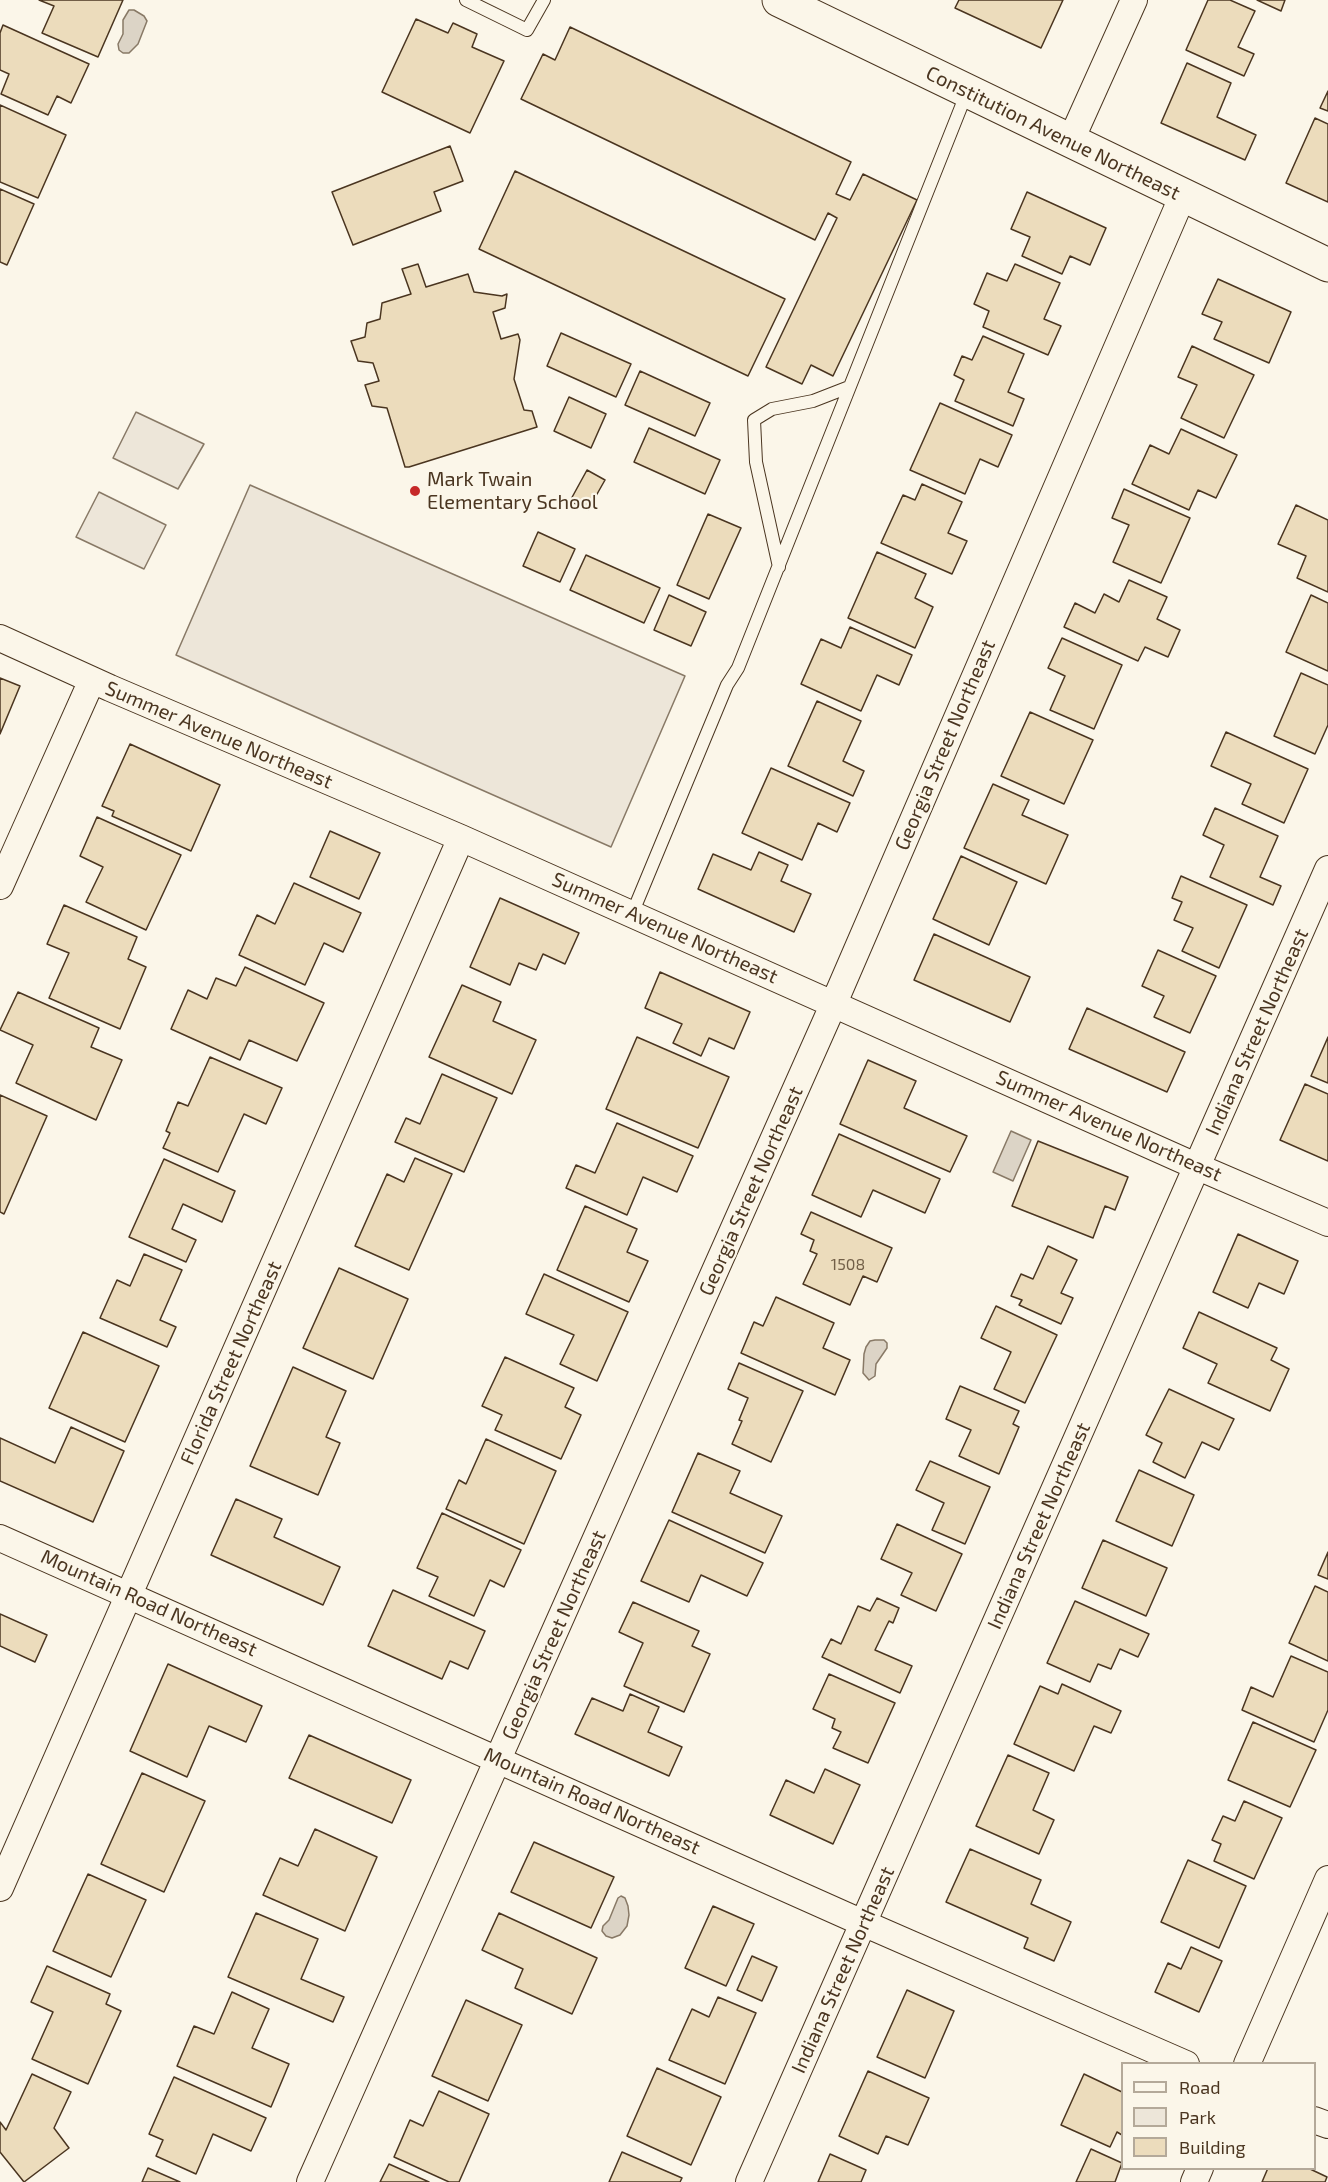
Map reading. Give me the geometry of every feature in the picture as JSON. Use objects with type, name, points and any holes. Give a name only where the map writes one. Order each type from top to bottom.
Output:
[{"type":"street","name":"Constitution Avenue Northeast","points":[[779,0],[1328,265]]},
{"type":"street","points":[[1071,140],[1134,0]]},
{"type":"street","name":"Georgia Street Northeast","points":[[310,2182],[834,1003],[1183,195]]},
{"type":"street","name":"Summer Avenue Northeast","points":[[0,638],[92,680],[461,838],[1198,1167],[1328,1222]]},
{"type":"street","points":[[0,886],[92,680]]},
{"type":"street","name":"Florida Street Northeast","points":[[0,1888],[461,838]]},
{"type":"street","name":"Indiana Street Northeast","points":[[749,2182],[1328,869]]},
{"type":"street","name":"Mountain Road Northeast","points":[[0,1538],[863,1923],[1181,2062]]},
{"type":"street","points":[[1248,2062],[1328,1879]]},
{"type":"lane","points":[[466,0],[527,30],[544,0]]},
{"type":"lane","points":[[632,914],[727,685],[738,668],[967,90]]},
{"type":"lane","points":[[779,567],[756,462],[754,420],[772,409],[813,401],[849,387]]},
{"type":"green space","points":[[136,412],[204,444],[178,489],[113,458]]},
{"type":"green space","points":[[250,485],[685,676],[611,847],[176,655]]},
{"type":"green space","points":[[99,492],[166,525],[144,569],[76,537]]},
{"type":"shaded area","points":[[129,10],[134,10],[144,16],[147,21],[138,44],[129,53],[123,53],[119,50],[118,44],[123,34],[123,20]]},
{"type":"shaded area","points":[[1011,1131],[1031,1140],[1013,1181],[993,1172]]},
{"type":"shaded area","points":[[884,1340],[887,1348],[876,1364],[875,1376],[869,1380],[863,1373],[864,1354],[870,1341]]},
{"type":"shaded area","points":[[621,1896],[625,1898],[628,1906],[627,1926],[620,1935],[612,1938],[606,1936],[602,1931],[603,1926],[609,1920]]},
{"type":"building","points":[[39,0],[123,0],[98,57],[42,33],[54,6]]},
{"type":"building","points":[[959,0],[1063,0],[1041,48],[955,8]]},
{"type":"building","points":[[1208,0],[1230,0],[1255,11],[1238,47],[1254,54],[1244,76],[1186,50]]},
{"type":"building","points":[[1257,0],[1285,0],[1281,11]]},
{"type":"building","points":[[416,19],[448,33],[453,23],[477,34],[472,47],[504,61],[470,133],[382,92]]},
{"type":"building","points":[[3,25],[89,64],[71,103],[57,96],[48,115],[1,94],[9,74],[0,70],[0,33]]},
{"type":"building","points":[[570,27],[851,162],[836,194],[850,200],[863,174],[917,200],[833,376],[811,365],[802,384],[766,367],[837,218],[828,213],[815,240],[521,99],[543,54],[555,60]]},
{"type":"building","points":[[1187,63],[1231,83],[1217,117],[1256,135],[1245,160],[1161,123]]},
{"type":"building","points":[[1328,91],[1328,111],[1320,108]]},
{"type":"building","points":[[0,105],[66,135],[38,198],[0,182]]},
{"type":"building","points":[[1315,118],[1328,124],[1328,202],[1286,183]]},
{"type":"building","points":[[450,146],[463,181],[434,192],[441,211],[353,245],[332,192]]},
{"type":"building","points":[[515,171],[785,299],[748,376],[479,249]]},
{"type":"building","points":[[0,189],[34,204],[7,265],[0,262]]},
{"type":"building","points":[[1027,192],[1106,228],[1090,265],[1070,256],[1062,274],[1022,256],[1030,237],[1011,229]]},
{"type":"building","points":[[418,264],[426,287],[468,274],[474,292],[502,296],[507,294],[505,308],[493,312],[501,339],[518,334],[520,340],[514,379],[524,410],[532,411],[537,427],[405,467],[387,408],[372,406],[365,385],[379,381],[373,363],[358,361],[351,341],[365,337],[367,323],[380,319],[382,303],[411,294],[402,269]]},
{"type":"building","points":[[1015,264],[1060,283],[1044,319],[1061,326],[1048,355],[983,327],[989,311],[974,304],[987,273],[1007,281]]},
{"type":"building","points":[[1218,279],[1291,312],[1269,363],[1214,339],[1222,322],[1202,314]]},
{"type":"building","points":[[561,333],[631,364],[616,397],[547,366]]},
{"type":"building","points":[[983,336],[1024,354],[1008,392],[1024,399],[1013,426],[955,401],[964,380],[954,375],[962,356],[972,360]]},
{"type":"building","points":[[1192,346],[1254,375],[1224,438],[1181,418],[1197,385],[1178,377]]},
{"type":"building","points":[[640,371],[710,403],[695,436],[625,405]]},
{"type":"building","points":[[569,397],[606,414],[591,448],[554,431]]},
{"type":"building","points":[[940,403],[1012,435],[998,467],[980,459],[965,494],[910,470]]},
{"type":"building","points":[[649,428],[720,460],[705,494],[634,462]]},
{"type":"building","points":[[1181,429],[1237,455],[1216,498],[1198,490],[1189,510],[1132,484],[1150,445],[1169,454]]},
{"type":"building","points":[[587,470],[605,480],[588,510],[570,501]]},
{"type":"building","points":[[922,484],[962,502],[948,533],[967,541],[952,574],[881,543],[903,495],[915,500]]},
{"type":"building","points":[[1124,489],[1190,518],[1161,583],[1113,562],[1129,525],[1112,518]]},
{"type":"building","points":[[1296,505],[1328,520],[1328,592],[1297,578],[1306,556],[1278,544]]},
{"type":"building","points":[[708,514],[741,528],[709,599],[677,585]]},
{"type":"building","points":[[538,532],[575,549],[560,582],[523,566]]},
{"type":"building","points":[[877,552],[926,574],[915,598],[933,607],[915,648],[848,618]]},
{"type":"building","points":[[586,555],[660,588],[644,623],[570,590]]},
{"type":"building","points":[[1129,580],[1167,597],[1157,619],[1180,630],[1168,657],[1145,647],[1138,661],[1064,627],[1075,603],[1095,613],[1104,594],[1119,602]]},
{"type":"building","points":[[669,595],[706,612],[691,646],[654,630]]},
{"type":"building","points":[[1311,595],[1328,603],[1328,671],[1286,652]]},
{"type":"building","points":[[850,627],[912,655],[899,685],[877,675],[861,711],[801,684],[821,639],[841,648]]},
{"type":"building","points":[[1062,638],[1122,665],[1094,729],[1050,710],[1065,676],[1048,668]]},
{"type":"building","points":[[1301,673],[1328,685],[1328,725],[1315,754],[1274,736]]},
{"type":"building","points":[[0,678],[20,686],[0,734]]},
{"type":"building","points":[[817,701],[861,721],[843,761],[864,771],[853,796],[788,766]]},
{"type":"building","points":[[1030,712],[1093,740],[1064,804],[1001,776]]},
{"type":"building","points":[[1226,732],[1308,769],[1284,823],[1242,804],[1251,784],[1211,766]]},
{"type":"building","points":[[130,744],[220,785],[191,851],[112,816],[114,811],[102,806]]},
{"type":"building","points":[[771,768],[850,803],[837,832],[818,823],[802,860],[742,833]]},
{"type":"building","points":[[993,784],[1029,800],[1022,815],[1068,835],[1046,884],[964,848]]},
{"type":"building","points":[[1215,808],[1278,836],[1260,877],[1281,886],[1273,905],[1210,877],[1224,845],[1203,835]]},
{"type":"building","points":[[97,817],[181,855],[146,930],[86,902],[103,867],[80,856]]},
{"type":"building","points":[[330,831],[380,853],[359,899],[310,877]]},
{"type":"building","points":[[759,852],[788,865],[781,881],[811,894],[794,932],[698,889],[713,854],[751,870]]},
{"type":"building","points":[[961,856],[1017,882],[989,945],[933,919]]},
{"type":"building","points":[[1181,876],[1247,905],[1219,968],[1182,951],[1193,928],[1174,920],[1182,902],[1172,898]]},
{"type":"building","points":[[294,883],[361,913],[343,952],[324,943],[305,985],[239,955],[257,915],[275,924]]},
{"type":"building","points":[[500,898],[579,933],[565,964],[543,954],[536,970],[519,963],[510,985],[470,967]]},
{"type":"building","points":[[64,905],[137,937],[128,959],[146,967],[120,1029],[49,998],[69,953],[47,944]]},
{"type":"building","points":[[934,934],[1030,977],[1010,1022],[914,980]]},
{"type":"building","points":[[1158,950],[1216,976],[1190,1033],[1154,1017],[1164,996],[1142,986]]},
{"type":"building","points":[[245,967],[324,1003],[297,1061],[249,1040],[240,1060],[171,1029],[188,990],[207,999],[216,978],[236,986]]},
{"type":"building","points":[[660,972],[750,1012],[734,1049],[709,1038],[701,1056],[673,1043],[682,1024],[645,1008]]},
{"type":"building","points":[[462,985],[501,1002],[493,1021],[536,1040],[512,1094],[429,1057]]},
{"type":"building","points":[[18,992],[99,1028],[91,1047],[122,1060],[96,1120],[16,1083],[33,1045],[0,1030]]},
{"type":"building","points":[[1087,1008],[1185,1052],[1167,1092],[1069,1049]]},
{"type":"building","points":[[637,1037],[729,1077],[698,1148],[606,1109]]},
{"type":"building","points":[[1328,1037],[1328,1083],[1311,1076]]},
{"type":"building","points":[[210,1057],[282,1088],[266,1124],[244,1114],[218,1172],[163,1148],[170,1133],[166,1131],[178,1102],[188,1106]]},
{"type":"building","points":[[868,1060],[916,1081],[904,1108],[967,1136],[950,1172],[840,1124]]},
{"type":"building","points":[[442,1074],[497,1098],[464,1172],[395,1142],[406,1118],[420,1124]]},
{"type":"building","points":[[1305,1084],[1328,1094],[1328,1161],[1280,1140]]},
{"type":"building","points":[[0,1095],[47,1116],[4,1214],[0,1212]]},
{"type":"building","points":[[617,1123],[693,1156],[677,1192],[643,1177],[627,1215],[566,1188],[576,1165],[595,1173]]},
{"type":"building","points":[[839,1134],[940,1179],[925,1213],[873,1190],[861,1217],[812,1195]]},
{"type":"building","points":[[1038,1141],[1128,1177],[1115,1210],[1105,1206],[1093,1238],[1012,1206]]},
{"type":"building","points":[[415,1158],[452,1174],[409,1270],[355,1246],[387,1174],[404,1182]]},
{"type":"building","points":[[164,1159],[235,1191],[222,1222],[183,1204],[172,1229],[196,1240],[186,1262],[129,1237]]},
{"type":"building","points":[[585,1206],[637,1229],[627,1252],[648,1261],[629,1302],[557,1270]]},
{"type":"building","points":[[811,1212],[892,1248],[877,1282],[863,1276],[850,1305],[803,1284],[817,1254],[810,1251],[814,1240],[801,1234]]},
{"type":"building","points":[[1238,1234],[1298,1261],[1284,1294],[1259,1283],[1248,1308],[1213,1292]]},
{"type":"building","points":[[1048,1246],[1077,1260],[1061,1293],[1073,1298],[1061,1324],[1019,1305],[1022,1300],[1011,1296],[1021,1274],[1033,1279]]},
{"type":"building","points":[[144,1254],[182,1270],[160,1320],[176,1327],[167,1347],[100,1318],[117,1280],[130,1286]]},
{"type":"building","points":[[339,1268],[408,1299],[373,1379],[303,1348]]},
{"type":"building","points":[[544,1274],[628,1312],[597,1381],[560,1364],[574,1335],[526,1314]]},
{"type":"building","points":[[776,1297],[834,1323],[823,1348],[850,1360],[835,1395],[741,1353],[754,1322],[763,1326]]},
{"type":"building","points":[[996,1306],[1057,1335],[1025,1403],[994,1389],[1011,1352],[981,1338]]},
{"type":"building","points":[[1199,1312],[1277,1348],[1271,1360],[1289,1369],[1270,1411],[1208,1383],[1217,1364],[1183,1348]]},
{"type":"building","points":[[83,1332],[159,1366],[125,1442],[49,1408]]},
{"type":"building","points":[[505,1357],[574,1388],[565,1407],[581,1415],[561,1459],[495,1430],[502,1415],[482,1406]]},
{"type":"building","points":[[739,1363],[803,1391],[771,1462],[732,1444],[742,1421],[739,1420],[748,1398],[728,1389]]},
{"type":"building","points":[[293,1367],[346,1391],[326,1437],[340,1443],[318,1495],[250,1466]]},
{"type":"building","points":[[960,1386],[1019,1411],[1013,1424],[1019,1427],[999,1474],[959,1456],[971,1430],[946,1419]]},
{"type":"building","points":[[1169,1389],[1234,1419],[1219,1450],[1202,1442],[1185,1478],[1153,1462],[1162,1443],[1146,1435]]},
{"type":"building","points":[[71,1427],[124,1451],[93,1522],[0,1481],[0,1438],[55,1463]]},
{"type":"building","points":[[486,1439],[556,1471],[524,1544],[446,1509],[459,1480],[466,1484]]},
{"type":"building","points":[[698,1453],[740,1471],[730,1493],[782,1516],[765,1553],[672,1512]]},
{"type":"building","points":[[930,1461],[990,1487],[965,1544],[932,1530],[944,1503],[916,1490]]},
{"type":"building","points":[[1139,1470],[1194,1495],[1172,1546],[1116,1521]]},
{"type":"building","points":[[236,1499],[282,1519],[274,1537],[340,1567],[323,1605],[211,1555]]},
{"type":"building","points":[[442,1513],[521,1550],[504,1587],[490,1580],[474,1616],[429,1596],[438,1577],[417,1568]]},
{"type":"building","points":[[669,1520],[763,1563],[747,1596],[701,1575],[689,1602],[641,1581]]},
{"type":"building","points":[[897,1524],[962,1554],[936,1611],[901,1595],[912,1573],[881,1559]]},
{"type":"building","points":[[1103,1540],[1167,1568],[1146,1616],[1082,1588]]},
{"type":"building","points":[[1328,1552],[1328,1579],[1318,1575]]},
{"type":"building","points":[[1315,1586],[1328,1592],[1328,1661],[1289,1643]]},
{"type":"building","points":[[393,1590],[485,1631],[468,1669],[450,1661],[442,1679],[368,1646]]},
{"type":"building","points":[[877,1598],[899,1608],[893,1623],[889,1621],[875,1650],[912,1666],[900,1693],[822,1657],[831,1639],[841,1644],[858,1606],[870,1611]]},
{"type":"building","points":[[1075,1601],[1149,1634],[1138,1657],[1120,1649],[1111,1669],[1098,1664],[1090,1682],[1047,1663]]},
{"type":"building","points":[[633,1602],[699,1631],[692,1646],[710,1654],[684,1712],[624,1686],[643,1643],[619,1632]]},
{"type":"building","points":[[0,1614],[47,1635],[35,1662],[0,1646]]},
{"type":"building","points":[[1291,1656],[1328,1672],[1328,1710],[1314,1742],[1242,1710],[1251,1687],[1273,1697]]},
{"type":"building","points":[[168,1664],[262,1706],[246,1742],[209,1726],[187,1777],[130,1751]]},
{"type":"building","points":[[829,1674],[895,1703],[868,1763],[833,1748],[841,1732],[832,1728],[835,1719],[813,1709]]},
{"type":"building","points":[[1062,1684],[1121,1711],[1111,1733],[1094,1726],[1074,1771],[1014,1744],[1040,1686],[1058,1694]]},
{"type":"building","points":[[630,1694],[659,1707],[648,1732],[682,1747],[669,1776],[575,1734],[592,1698],[623,1711]]},
{"type":"building","points":[[1253,1722],[1316,1750],[1290,1807],[1228,1780]]},
{"type":"building","points":[[309,1735],[411,1780],[392,1823],[289,1778]]},
{"type":"building","points":[[1008,1755],[1049,1773],[1033,1810],[1054,1820],[1039,1854],[976,1826]]},
{"type":"building","points":[[825,1769],[860,1785],[833,1844],[770,1815],[786,1780],[814,1793]]},
{"type":"building","points":[[142,1773],[205,1801],[164,1892],[101,1864]]},
{"type":"building","points":[[1244,1801],[1282,1818],[1254,1879],[1214,1861],[1221,1844],[1212,1840],[1223,1816],[1235,1821]]},
{"type":"building","points":[[315,1829],[377,1857],[345,1931],[263,1895],[280,1858],[298,1866]]},
{"type":"building","points":[[534,1842],[614,1877],[591,1928],[511,1892]]},
{"type":"building","points":[[970,1849],[1041,1880],[1031,1904],[1071,1922],[1054,1961],[1024,1948],[1028,1938],[946,1902]]},
{"type":"building","points":[[1188,1860],[1246,1886],[1219,1948],[1161,1922]]},
{"type":"building","points":[[88,1874],[146,1900],[111,1977],[53,1951]]},
{"type":"building","points":[[713,1906],[754,1924],[726,1986],[685,1968]]},
{"type":"building","points":[[256,1913],[318,1939],[301,1979],[344,1997],[333,2022],[228,1977]]},
{"type":"building","points":[[499,1913],[597,1958],[572,2014],[515,1988],[523,1969],[482,1950]]},
{"type":"building","points":[[1191,1947],[1222,1961],[1199,2012],[1155,1992],[1168,1963],[1181,1969]]},
{"type":"building","points":[[752,1956],[777,1967],[762,2001],[737,1990]]},
{"type":"building","points":[[47,1966],[110,1994],[106,2004],[121,2011],[88,2084],[32,2059],[53,2012],[31,2002]]},
{"type":"building","points":[[907,1990],[954,2011],[925,2078],[877,2057]]},
{"type":"building","points":[[232,1992],[269,2009],[252,2048],[289,2064],[271,2107],[177,2066],[194,2026],[214,2034]]},
{"type":"building","points":[[718,1997],[756,2013],[725,2084],[669,2060],[692,2009],[709,2017]]},
{"type":"building","points":[[466,2000],[522,2025],[488,2101],[432,2076]]},
{"type":"building","points":[[657,2068],[721,2097],[691,2165],[627,2136]]},
{"type":"building","points":[[868,2071],[929,2098],[908,2145],[886,2136],[878,2154],[839,2136]]},
{"type":"building","points":[[32,2074],[71,2092],[54,2128],[69,2148],[24,2182],[0,2152],[0,2122],[6,2130]]},
{"type":"building","points":[[1084,2074],[1121,2092],[1121,2134],[1117,2132],[1110,2147],[1061,2125]]},
{"type":"building","points":[[174,2077],[266,2118],[251,2151],[213,2134],[196,2174],[156,2156],[163,2140],[149,2134]]},
{"type":"building","points":[[439,2091],[489,2114],[459,2182],[449,2182],[394,2157],[410,2120],[423,2126]]},
{"type":"building","points":[[1091,2149],[1121,2163],[1115,2182],[1076,2182]]},
{"type":"building","points":[[622,2152],[682,2178],[680,2182],[609,2182]]},
{"type":"building","points":[[830,2154],[866,2170],[861,2182],[818,2182]]},
{"type":"building","points":[[389,2164],[429,2182],[380,2182]]},
{"type":"building","points":[[148,2168],[180,2182],[142,2182]]},
{"type":"building","points":[[1267,2170],[1312,2170],[1327,2177],[1325,2182],[1262,2182]]},
{"type":"place","name":"Mark Twain Elementary School","points":[[415,491]]}]
